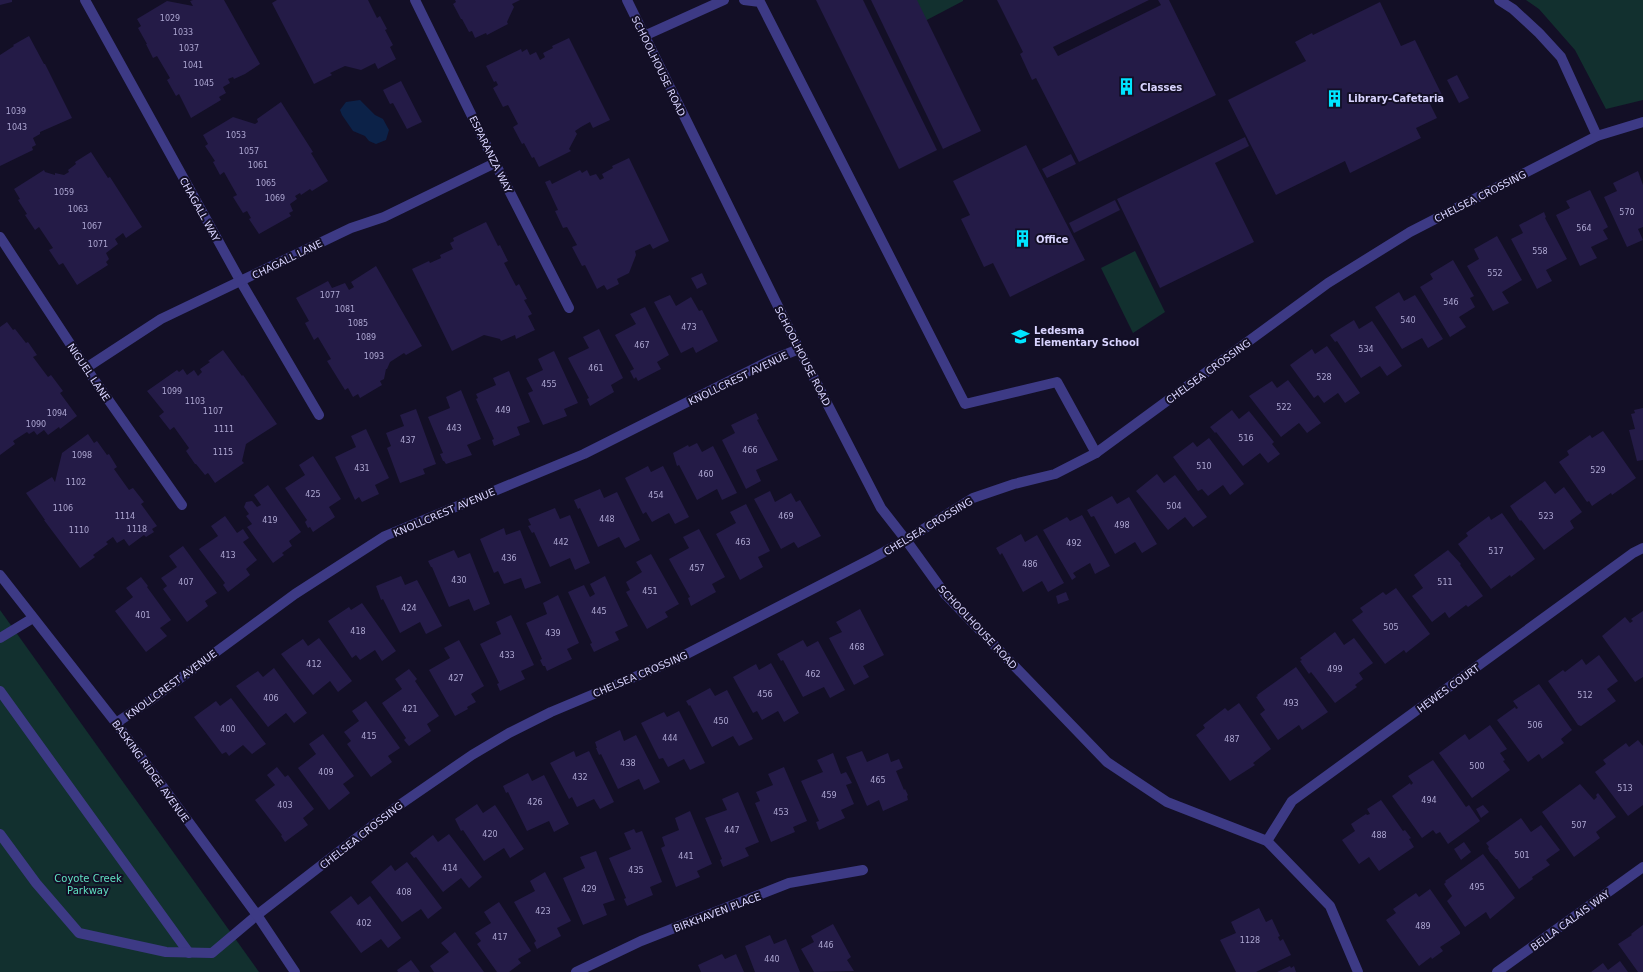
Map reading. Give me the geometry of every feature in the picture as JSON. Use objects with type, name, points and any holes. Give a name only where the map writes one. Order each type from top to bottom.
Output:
[{"type":"street","name":"CHAGALL WAY","points":[[85,0],[241,282],[319,415]]},
{"type":"street","name":"ESPARANZA WAY","points":[[415,0],[495,163],[569,308]]},
{"type":"street","name":"SCHOOLHOUSE ROAD","points":[[627,0],[800,349],[881,508],[945,594],[1107,762],[1167,802],[1267,841],[1330,906],[1358,972]]},
{"type":"street","points":[[644,36],[724,0]]},
{"type":"street","points":[[744,0],[760,2],[965,404],[1057,382],[1096,453]]},
{"type":"street","points":[[1499,0],[1513,9],[1540,32],[1561,58],[1597,136]]},
{"type":"street","name":"CHELSEA CROSSING","points":[[0,834],[36,883],[79,933],[166,952],[212,953],[257,915],[398,806],[472,755],[509,733],[551,712],[675,660],[906,540],[973,498],[1014,484],[1055,474],[1096,453],[1334,279],[1410,232],[1597,136],[1643,122]]},
{"type":"street","name":"CHAGALL LANE","points":[[86,368],[161,319],[351,228],[384,217],[495,163]]},
{"type":"street","name":"NIGUEL LANE","points":[[0,237],[86,368],[182,505]]},
{"type":"street","name":"KNOLLCREST AVENUE","points":[[116,723],[152,699],[295,594],[384,536],[584,454],[770,361],[800,349]]},
{"type":"street","name":"HEWES COURT","points":[[1267,841],[1292,801],[1633,553],[1643,548]]},
{"type":"street","name":"BASKING RIDGE AVENUE","points":[[0,575],[116,723],[257,915],[295,972]]},
{"type":"street","points":[[0,638],[33,618]]},
{"type":"street","points":[[0,691],[189,953]]},
{"type":"street","name":"BELLA CALAIS WAY","points":[[1497,972],[1643,867]]},
{"type":"street","name":"BIRKHAVEN PLACE","points":[[576,972],[641,941],[789,884],[863,870]]},
{"type":"green space","points":[[909,0],[963,0],[963,1],[921,23]]},
{"type":"green space","points":[[1526,0],[1643,0],[1643,100],[1606,109],[1575,50],[1539,9]]},
{"type":"green space","points":[[1135,251],[1165,312],[1133,333],[1101,268]]},
{"type":"green space","name":"Coyote Creek Parkway","points":[[0,610],[259,972],[0,972]]},
{"type":"water","points":[[360,100],[375,115],[383,119],[389,130],[386,140],[376,144],[369,141],[365,136],[353,131],[342,115],[340,110],[346,102]]},
{"type":"building","points":[[0,0],[12,0],[12,2],[0,5]]},
{"type":"building","points":[[224,0],[260,64],[245,74],[234,79],[233,77],[228,79],[230,83],[223,87],[226,93],[219,97],[221,100],[191,118],[179,94],[176,96],[167,80],[170,78],[157,56],[153,58],[138,28],[141,26],[137,19],[167,1],[193,6],[190,1]]},
{"type":"building","points":[[277,0],[368,0],[377,18],[380,16],[387,29],[385,30],[393,45],[390,47],[396,59],[378,69],[375,63],[361,70],[345,66],[330,73],[332,75],[314,84],[272,3]]},
{"type":"building","points":[[455,0],[520,0],[512,4],[514,7],[507,22],[508,24],[487,35],[486,33],[475,38],[472,31],[469,32],[453,4],[456,2]]},
{"type":"building","points":[[816,0],[863,0],[937,150],[899,169]]},
{"type":"building","points":[[871,0],[917,0],[981,131],[943,149]]},
{"type":"building","name":"Classes","points":[[997,0],[1149,0],[1053,47],[1058,56],[1161,5],[1158,0],[1169,0],[1216,95],[1079,162],[1036,78],[1032,80],[1020,54],[1023,52]]},
{"type":"building","name":"Library-Cafetaria","points":[[1380,2],[1401,46],[1415,40],[1442,95],[1429,102],[1437,118],[1416,128],[1421,138],[1350,173],[1345,161],[1276,195],[1228,100],[1306,61],[1295,42],[1312,33],[1313,35]]},
{"type":"building","points":[[29,36],[72,118],[40,132],[40,134],[33,138],[36,145],[32,147],[33,150],[0,166],[0,55],[14,46],[13,45]]},
{"type":"building","points":[[569,38],[610,120],[593,128],[590,122],[581,127],[575,131],[577,134],[569,149],[571,151],[539,167],[524,143],[522,144],[513,127],[518,124],[508,105],[503,107],[493,88],[498,85],[496,81],[494,82],[486,66],[521,49],[522,52],[527,49],[530,55],[536,52],[540,60],[545,57],[543,53],[553,48],[552,46]]},
{"type":"building","points":[[1457,75],[1469,98],[1459,103],[1447,80]]},
{"type":"building","points":[[401,81],[422,122],[407,129],[393,103],[390,104],[383,90]]},
{"type":"building","points":[[281,102],[313,152],[311,153],[328,181],[312,191],[310,189],[301,195],[300,193],[295,196],[297,199],[290,204],[293,211],[289,213],[291,216],[259,234],[249,219],[251,218],[247,211],[243,213],[233,197],[237,195],[224,172],[220,175],[213,162],[215,161],[205,146],[208,144],[203,135],[233,117],[255,124],[258,122],[257,119]]},
{"type":"building","points":[[1245,137],[1249,146],[1215,163],[1254,242],[1160,288],[1117,199]]},
{"type":"building","name":"Office","points":[[1026,145],[1085,260],[1010,297],[993,263],[984,267],[961,219],[970,215],[953,181]]},
{"type":"building","points":[[91,152],[108,178],[110,177],[142,227],[126,238],[123,233],[115,239],[118,244],[106,253],[109,259],[106,262],[108,265],[77,285],[63,263],[59,265],[49,250],[53,248],[39,227],[35,230],[25,215],[27,214],[18,200],[20,199],[14,189],[44,170],[45,172],[55,175],[55,173],[64,175],[76,164],[75,162]]},
{"type":"building","points":[[1071,154],[1076,164],[1047,178],[1042,169]]},
{"type":"building","points":[[629,158],[669,241],[653,249],[650,244],[635,251],[636,255],[629,273],[617,279],[619,284],[607,290],[604,285],[597,289],[585,265],[582,266],[572,247],[577,245],[567,227],[563,228],[555,211],[558,210],[545,182],[550,180],[552,184],[580,170],[582,173],[587,170],[590,176],[596,174],[600,180],[604,178],[602,174],[613,168],[612,166]]},
{"type":"building","points":[[1638,171],[1643,185],[1643,227],[1638,229],[1643,240],[1627,247],[1604,197],[1617,191],[1613,183]]},
{"type":"building","points":[[1590,190],[1608,227],[1603,230],[1608,239],[1591,247],[1597,258],[1580,266],[1556,215],[1570,208],[1566,201]]},
{"type":"building","points":[[1115,200],[1120,210],[1074,233],[1069,223]]},
{"type":"building","points":[[1544,212],[1545,218],[1567,259],[1546,270],[1552,281],[1537,289],[1511,239],[1523,233],[1519,225]]},
{"type":"building","points":[[486,222],[498,246],[500,245],[508,261],[504,263],[516,286],[519,284],[527,299],[524,300],[532,314],[528,316],[535,330],[516,339],[515,335],[501,341],[500,339],[484,335],[452,351],[412,269],[429,261],[430,263],[441,258],[440,255],[453,249],[450,243],[454,241],[453,238]]},
{"type":"building","points":[[1497,236],[1522,280],[1502,292],[1509,303],[1493,311],[1467,266],[1479,259],[1474,249]]},
{"type":"building","points":[[1453,260],[1474,296],[1470,298],[1475,307],[1459,317],[1466,327],[1450,337],[1420,287],[1433,279],[1430,274]]},
{"type":"building","points":[[376,266],[422,346],[406,355],[404,353],[390,362],[386,369],[384,379],[380,381],[382,385],[360,398],[358,394],[353,397],[348,388],[345,390],[327,361],[331,359],[318,337],[314,340],[305,323],[309,321],[296,298],[328,281],[332,288],[345,283],[349,290],[354,287],[351,282]]},
{"type":"building","points":[[702,273],[707,284],[697,289],[691,278]]},
{"type":"building","points":[[1399,292],[1404,301],[1415,295],[1443,339],[1428,348],[1422,338],[1402,349],[1375,307]]},
{"type":"building","points":[[670,295],[676,306],[691,297],[699,311],[702,310],[718,341],[696,353],[693,347],[681,353],[654,302]]},
{"type":"building","points":[[645,307],[669,355],[657,362],[661,369],[638,381],[636,377],[634,379],[630,371],[634,369],[615,335],[636,324],[630,314]]},
{"type":"building","points":[[1354,320],[1359,329],[1372,321],[1402,366],[1387,376],[1380,366],[1361,378],[1337,341],[1335,342],[1330,335]]},
{"type":"building","points":[[7,322],[13,330],[15,329],[26,343],[28,342],[37,355],[33,357],[48,377],[51,375],[63,391],[60,393],[77,416],[60,429],[59,427],[48,435],[44,430],[37,435],[34,431],[29,434],[27,432],[13,441],[15,444],[0,455],[0,327]]},
{"type":"building","points":[[599,329],[623,378],[611,385],[614,392],[590,406],[587,399],[589,398],[568,358],[589,348],[583,337]]},
{"type":"building","points":[[1327,346],[1360,393],[1345,403],[1338,393],[1324,403],[1318,395],[1314,398],[1290,365],[1312,349],[1315,354]]},
{"type":"building","points":[[223,350],[242,376],[243,375],[277,424],[246,444],[242,461],[244,463],[215,483],[208,473],[205,475],[195,464],[186,451],[189,448],[174,427],[170,430],[159,416],[164,412],[147,391],[177,370],[179,372],[183,369],[187,375],[194,370],[198,376],[202,372],[200,369]]},
{"type":"building","points":[[554,351],[578,403],[564,409],[567,416],[543,425],[528,393],[533,391],[526,378],[543,370],[538,359]]},
{"type":"building","points":[[509,371],[530,422],[517,427],[520,435],[494,446],[492,440],[494,439],[476,399],[478,398],[476,394],[496,385],[493,378]]},
{"type":"building","points":[[1288,380],[1321,423],[1307,433],[1299,423],[1281,437],[1249,396],[1272,381],[1277,388]]},
{"type":"building","points":[[461,390],[481,439],[467,445],[472,455],[446,464],[440,454],[443,453],[428,417],[450,408],[446,397]]},
{"type":"building","points":[[1643,408],[1643,460],[1637,461],[1629,430],[1635,429],[1631,414],[1635,413],[1634,410]]},
{"type":"building","points":[[416,409],[436,464],[423,469],[425,474],[400,483],[387,448],[391,446],[386,433],[404,426],[400,415]]},
{"type":"building","points":[[1232,410],[1239,419],[1249,411],[1274,442],[1272,444],[1280,454],[1268,463],[1260,453],[1243,466],[1216,432],[1215,433],[1210,427]]},
{"type":"building","points":[[756,413],[759,419],[757,420],[778,460],[756,470],[761,481],[746,489],[722,440],[735,433],[731,425]]},
{"type":"building","points":[[366,429],[389,478],[375,485],[379,494],[362,502],[359,497],[355,500],[335,457],[356,447],[351,436]]},
{"type":"building","points":[[1603,431],[1636,478],[1612,495],[1611,493],[1592,506],[1589,501],[1587,502],[1559,462],[1569,455],[1567,451],[1590,435],[1592,438]]},
{"type":"building","points":[[88,434],[94,443],[97,441],[107,455],[109,454],[117,467],[114,469],[129,490],[133,488],[144,502],[141,504],[157,526],[152,529],[154,532],[146,537],[144,535],[129,546],[124,539],[117,543],[113,537],[106,542],[108,544],[93,555],[95,557],[80,568],[26,493],[52,477],[55,482],[62,453]]},
{"type":"building","points":[[1209,438],[1244,484],[1230,495],[1223,485],[1208,496],[1202,489],[1198,491],[1173,457],[1193,442],[1197,447]]},
{"type":"building","points":[[697,443],[702,452],[713,446],[737,493],[722,500],[717,489],[697,500],[679,465],[677,466],[673,453],[688,445],[689,447]]},
{"type":"building","points":[[313,456],[341,499],[329,507],[335,517],[313,532],[310,527],[308,528],[305,522],[307,520],[285,488],[305,475],[299,465]]},
{"type":"building","points":[[648,466],[651,472],[663,466],[689,517],[675,524],[669,513],[652,522],[646,512],[643,514],[625,478]]},
{"type":"building","points":[[1157,474],[1164,483],[1175,475],[1207,517],[1193,527],[1185,517],[1168,530],[1136,491]]},
{"type":"building","points":[[1545,481],[1555,494],[1564,487],[1582,512],[1570,521],[1574,528],[1544,550],[1521,520],[1520,521],[1510,506]]},
{"type":"building","points":[[268,485],[301,532],[289,541],[292,546],[282,553],[284,555],[273,563],[247,527],[252,524],[246,516],[249,514],[244,507],[246,502],[252,501],[257,507],[261,505],[254,495]]},
{"type":"building","points":[[600,489],[604,498],[617,492],[640,540],[625,548],[619,537],[598,547],[580,508],[578,509],[574,500]]},
{"type":"building","points":[[770,491],[775,502],[791,493],[796,502],[800,500],[821,536],[798,548],[794,542],[781,549],[754,499]]},
{"type":"building","points":[[1112,496],[1117,504],[1129,497],[1157,544],[1142,553],[1135,542],[1115,554],[1094,516],[1091,517],[1087,510]]},
{"type":"building","points":[[746,504],[770,551],[758,557],[763,567],[740,580],[716,534],[736,523],[730,512]]},
{"type":"building","points":[[555,508],[560,519],[570,515],[590,563],[575,570],[570,558],[550,567],[534,532],[532,533],[528,526],[531,525],[528,519]]},
{"type":"building","points":[[1502,513],[1535,559],[1511,577],[1510,575],[1491,589],[1458,544],[1468,536],[1466,533],[1489,516],[1491,520]]},
{"type":"building","points":[[1082,515],[1110,566],[1095,574],[1090,563],[1073,573],[1076,577],[1072,580],[1043,530],[1067,517],[1070,521]]},
{"type":"building","points":[[225,516],[237,533],[243,529],[249,538],[243,542],[257,560],[246,569],[250,575],[228,592],[223,585],[225,583],[199,549],[218,536],[211,526]]},
{"type":"building","points":[[504,528],[506,535],[520,530],[541,583],[525,589],[521,578],[504,584],[498,571],[494,573],[480,539]]},
{"type":"building","points":[[699,529],[725,577],[712,584],[716,592],[691,606],[688,598],[690,597],[669,559],[689,548],[683,537]]},
{"type":"building","points":[[1021,534],[1025,542],[1037,535],[1064,583],[1048,592],[1042,581],[1023,592],[1002,553],[1000,555],[996,548]]},
{"type":"building","points":[[183,546],[217,593],[205,601],[208,606],[187,622],[163,589],[167,586],[161,578],[177,567],[169,556]]},
{"type":"building","points":[[454,550],[458,558],[470,553],[490,604],[474,611],[469,599],[449,607],[428,561]]},
{"type":"building","points":[[1448,550],[1461,564],[1460,565],[1483,596],[1468,607],[1466,605],[1449,618],[1445,612],[1432,622],[1412,596],[1423,588],[1414,575]]},
{"type":"building","points":[[651,554],[679,604],[665,612],[668,617],[647,629],[626,592],[630,590],[626,582],[642,572],[636,562]]},
{"type":"building","points":[[401,576],[405,585],[417,580],[442,626],[426,634],[420,622],[400,633],[383,599],[381,600],[376,586]]},
{"type":"building","points":[[605,576],[628,626],[615,632],[619,640],[594,652],[590,644],[592,643],[568,592],[584,585],[590,597],[595,594],[590,584]]},
{"type":"building","points":[[141,577],[171,620],[160,628],[167,636],[146,652],[115,611],[133,597],[126,588]]},
{"type":"building","points":[[1396,588],[1430,634],[1406,653],[1404,650],[1385,664],[1352,620],[1363,612],[1360,608],[1383,592],[1386,595]]},
{"type":"building","points":[[1066,592],[1069,600],[1058,604],[1056,596]]},
{"type":"building","points":[[558,595],[579,643],[567,649],[572,659],[547,671],[540,660],[542,659],[526,623],[547,614],[543,603]]},
{"type":"building","points":[[362,603],[396,651],[382,661],[375,650],[360,660],[356,655],[352,658],[328,621],[349,607],[351,610]]},
{"type":"building","points":[[860,609],[884,655],[863,666],[869,677],[854,685],[829,638],[842,632],[836,622]]},
{"type":"building","points":[[1643,611],[1643,677],[1635,682],[1602,636],[1625,617],[1630,623],[1633,621],[1631,619]]},
{"type":"building","points":[[511,615],[534,665],[521,671],[525,679],[500,691],[497,684],[499,683],[480,644],[501,634],[496,622]]},
{"type":"building","points":[[1335,632],[1344,645],[1354,638],[1373,663],[1359,673],[1363,679],[1355,685],[1357,687],[1335,703],[1311,672],[1309,674],[1300,661],[1302,660],[1300,658]]},
{"type":"building","points":[[319,638],[352,681],[338,692],[330,681],[313,695],[281,654],[303,639],[308,646]]},
{"type":"building","points":[[459,640],[484,686],[471,694],[476,702],[467,707],[468,709],[455,716],[429,670],[450,658],[444,648]]},
{"type":"building","points":[[803,640],[807,647],[818,641],[845,690],[830,698],[824,687],[803,697],[783,660],[781,661],[777,654]]},
{"type":"building","points":[[1599,655],[1618,681],[1607,689],[1616,701],[1581,726],[1578,725],[1548,681],[1563,670],[1565,672],[1582,659],[1586,665]]},
{"type":"building","points":[[771,663],[799,713],[784,722],[778,711],[762,720],[757,711],[753,713],[733,677],[756,664],[759,670]]},
{"type":"building","points":[[1296,667],[1328,712],[1302,730],[1299,725],[1278,740],[1260,714],[1265,710],[1256,697]]},
{"type":"building","points":[[274,668],[307,713],[294,723],[286,713],[268,727],[236,686],[258,671],[263,677]]},
{"type":"building","points":[[409,669],[417,679],[415,681],[439,716],[427,724],[431,731],[409,746],[404,740],[406,738],[382,703],[402,689],[395,679]]},
{"type":"building","points":[[1539,684],[1572,730],[1561,739],[1564,743],[1542,759],[1539,754],[1528,762],[1497,720],[1515,707],[1516,709],[1518,708],[1513,701]]},
{"type":"building","points":[[710,688],[715,696],[727,690],[753,739],[739,746],[733,736],[712,747],[690,705],[689,706],[686,701]]},
{"type":"building","points":[[231,698],[266,744],[252,754],[243,745],[229,756],[226,752],[222,754],[194,717],[216,701],[220,706]]},
{"type":"building","points":[[366,701],[400,748],[388,756],[392,762],[371,777],[347,744],[351,741],[344,732],[359,721],[352,711]]},
{"type":"building","points":[[1239,703],[1271,749],[1253,763],[1255,765],[1230,781],[1196,735],[1205,728],[1203,725],[1225,708],[1228,711]]},
{"type":"building","points":[[679,711],[705,763],[690,770],[684,759],[668,767],[663,758],[659,759],[641,723],[664,712],[667,717]]},
{"type":"building","points":[[1490,725],[1507,749],[1500,753],[1505,760],[1503,761],[1510,770],[1472,798],[1439,753],[1465,734],[1469,740]]},
{"type":"building","points":[[620,730],[624,741],[636,735],[660,782],[644,790],[639,779],[618,789],[601,754],[599,755],[595,742]]},
{"type":"building","points":[[323,734],[354,776],[343,784],[350,793],[329,810],[298,768],[316,754],[309,744]]},
{"type":"building","points":[[1638,740],[1643,746],[1643,805],[1628,816],[1595,772],[1606,764],[1603,760],[1626,743],[1629,747]]},
{"type":"building","points":[[574,751],[576,757],[589,751],[614,802],[600,809],[594,799],[577,807],[572,797],[569,799],[550,763]]},
{"type":"building","points":[[862,751],[867,762],[888,753],[891,762],[899,759],[903,768],[896,771],[904,790],[905,789],[908,795],[908,800],[883,811],[879,800],[867,806],[846,757]]},
{"type":"building","points":[[833,753],[841,774],[846,772],[852,783],[846,785],[854,804],[841,810],[845,818],[819,830],[816,822],[819,821],[801,781],[823,772],[817,760]]},
{"type":"building","points":[[1433,760],[1466,807],[1469,805],[1480,821],[1448,844],[1440,832],[1436,834],[1433,830],[1422,838],[1392,796],[1410,783],[1411,785],[1413,783],[1408,776]]},
{"type":"building","points":[[277,767],[285,777],[288,775],[314,809],[303,818],[308,825],[285,842],[281,836],[282,835],[255,800],[275,785],[267,775]]},
{"type":"building","points":[[784,767],[807,821],[793,827],[795,832],[771,842],[755,803],[760,801],[756,792],[773,785],[768,774]]},
{"type":"building","points":[[528,773],[532,781],[544,775],[569,824],[554,832],[549,821],[527,831],[508,792],[506,793],[503,786]]},
{"type":"building","points":[[1580,784],[1594,800],[1598,793],[1616,817],[1596,832],[1600,838],[1574,857],[1542,812]]},
{"type":"building","points":[[738,792],[759,842],[745,848],[749,856],[723,867],[720,860],[722,859],[705,818],[727,810],[722,799]]},
{"type":"building","points":[[1381,800],[1403,831],[1405,830],[1411,838],[1409,839],[1414,847],[1379,871],[1369,857],[1359,864],[1342,840],[1355,831],[1351,824],[1366,814],[1370,814],[1367,809]]},
{"type":"building","points":[[477,804],[483,813],[495,805],[524,849],[510,858],[504,848],[484,861],[463,830],[461,831],[455,819]]},
{"type":"building","points":[[1483,805],[1489,812],[1481,818],[1476,809]]},
{"type":"building","points":[[690,811],[712,864],[697,871],[700,877],[676,887],[661,848],[665,846],[662,837],[679,830],[675,818]]},
{"type":"building","points":[[1521,818],[1531,832],[1541,825],[1560,850],[1546,860],[1550,865],[1532,877],[1533,879],[1519,889],[1490,852],[1486,843]]},
{"type":"building","points":[[634,829],[636,833],[642,831],[662,882],[650,887],[653,895],[627,906],[624,899],[626,898],[609,858],[631,849],[624,833]]},
{"type":"building","points":[[449,834],[482,877],[469,888],[461,878],[443,892],[416,857],[414,858],[410,853],[433,835],[438,842]]},
{"type":"building","points":[[1464,842],[1471,852],[1461,860],[1454,849]]},
{"type":"building","points":[[596,851],[615,900],[603,904],[607,915],[583,925],[563,878],[585,868],[580,857]]},
{"type":"building","points":[[1483,854],[1515,898],[1490,919],[1486,912],[1465,927],[1447,901],[1452,896],[1444,884],[1446,882],[1445,881]]},
{"type":"building","points":[[407,862],[442,908],[428,919],[421,909],[402,922],[371,882],[391,865],[395,871]]},
{"type":"building","points":[[545,872],[571,921],[557,928],[561,936],[537,949],[534,943],[536,941],[514,902],[535,891],[530,881]]},
{"type":"building","points":[[1430,889],[1460,934],[1440,947],[1443,951],[1432,959],[1431,957],[1419,966],[1386,920],[1396,913],[1393,909],[1416,893],[1419,897]]},
{"type":"building","points":[[351,896],[358,905],[370,896],[401,938],[388,948],[381,939],[361,953],[330,912]]},
{"type":"building","points":[[499,902],[531,951],[518,959],[521,963],[509,972],[497,972],[477,944],[481,941],[475,933],[491,923],[484,912]]},
{"type":"building","points":[[1259,908],[1266,922],[1272,919],[1280,936],[1278,937],[1280,941],[1283,939],[1291,955],[1256,972],[1236,972],[1220,940],[1236,933],[1231,922]]},
{"type":"building","points":[[833,924],[851,957],[847,960],[854,971],[814,972],[801,949],[814,942],[811,936]]},
{"type":"building","points":[[1643,925],[1643,972],[1638,972],[1618,944],[1632,935],[1631,934]]},
{"type":"building","points":[[455,932],[484,972],[434,972],[430,966],[449,952],[441,943]]},
{"type":"building","points":[[770,935],[774,944],[786,939],[800,972],[755,972],[745,946]]},
{"type":"building","points":[[722,954],[725,959],[736,954],[744,972],[701,972],[698,965]]},
{"type":"building","points":[[411,960],[420,972],[398,972],[397,970]]},
{"type":"building","points":[[1620,961],[1628,972],[1591,972],[1603,963],[1608,970]]},
{"type":"building","points":[[1290,966],[1291,968],[1294,966],[1296,972],[1277,972]]},
{"type":"place","name":"Classes","points":[[1127,87]]},
{"type":"place","name":"Library-Cafetaria","points":[[1335,98]]},
{"type":"place","name":"Office","points":[[1023,239]]},
{"type":"place","name":"Ledesma Elementary School","points":[[1021,336]]}]
